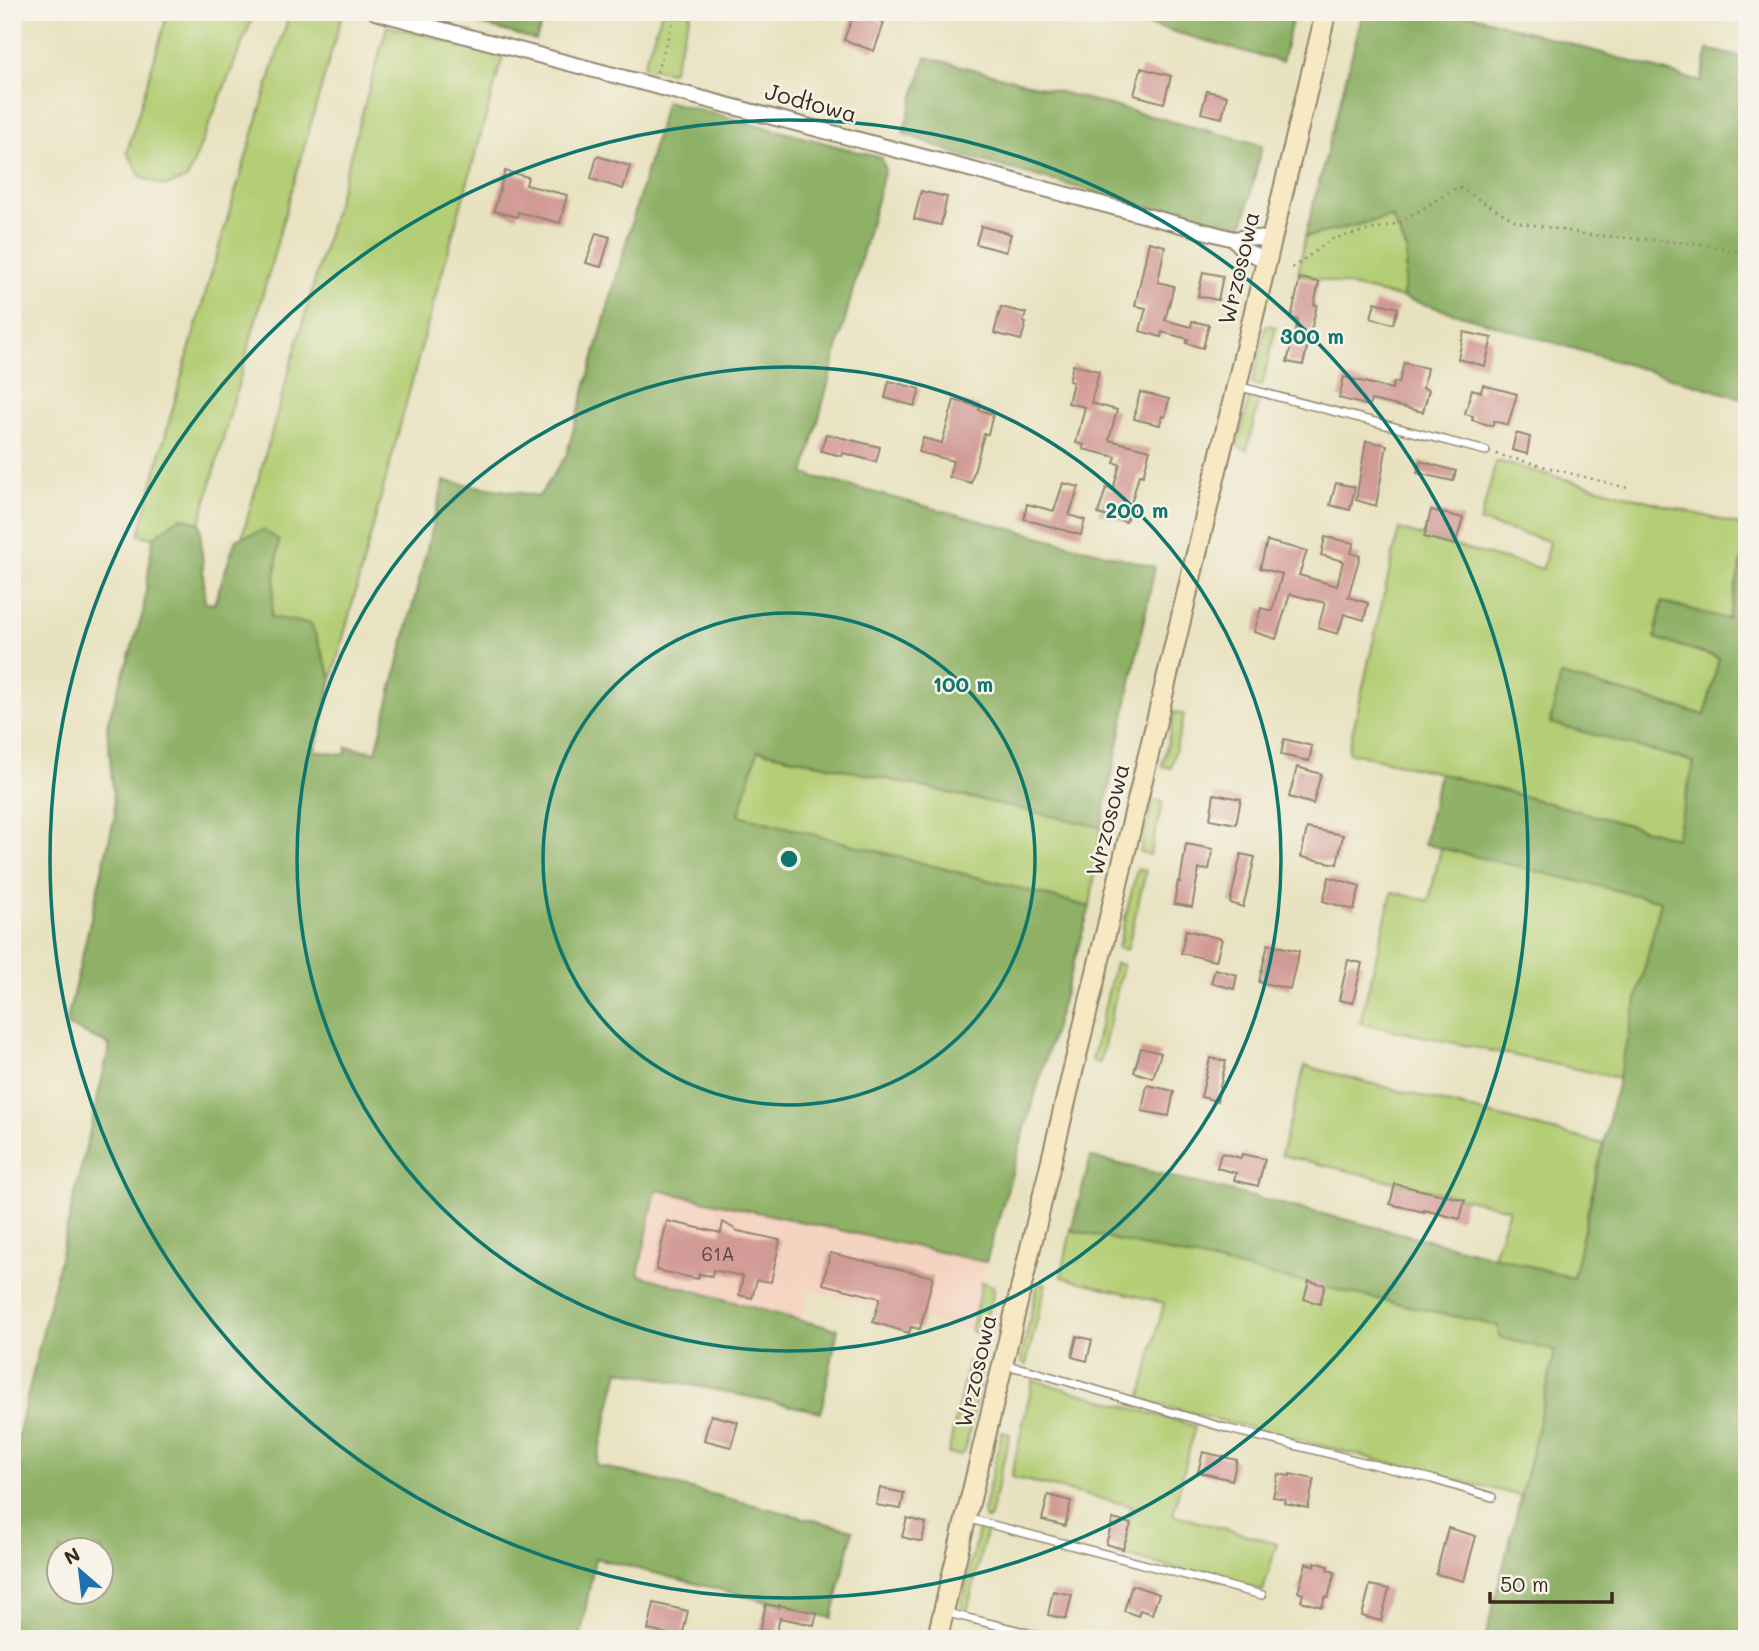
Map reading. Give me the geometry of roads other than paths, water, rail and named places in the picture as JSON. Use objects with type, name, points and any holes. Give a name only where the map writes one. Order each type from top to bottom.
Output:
[{"type":"main road","name":"Wrzosowa","points":[[937,1639],[1326,12]]},
{"type":"street","name":"Jodłowa","points":[[375,12],[1234,239],[1249,237],[1271,240]]},
{"type":"street","name":"Jodłowa","points":[[1234,239],[1245,251],[1266,260]]},
{"type":"lane","points":[[1237,385],[1486,451]]},
{"type":"lane","points":[[1002,1365],[1229,1429],[1432,1479],[1492,1497]]},
{"type":"lane","points":[[966,1518],[1262,1595]]},
{"type":"lane","points":[[943,1611],[1052,1639]]}]
